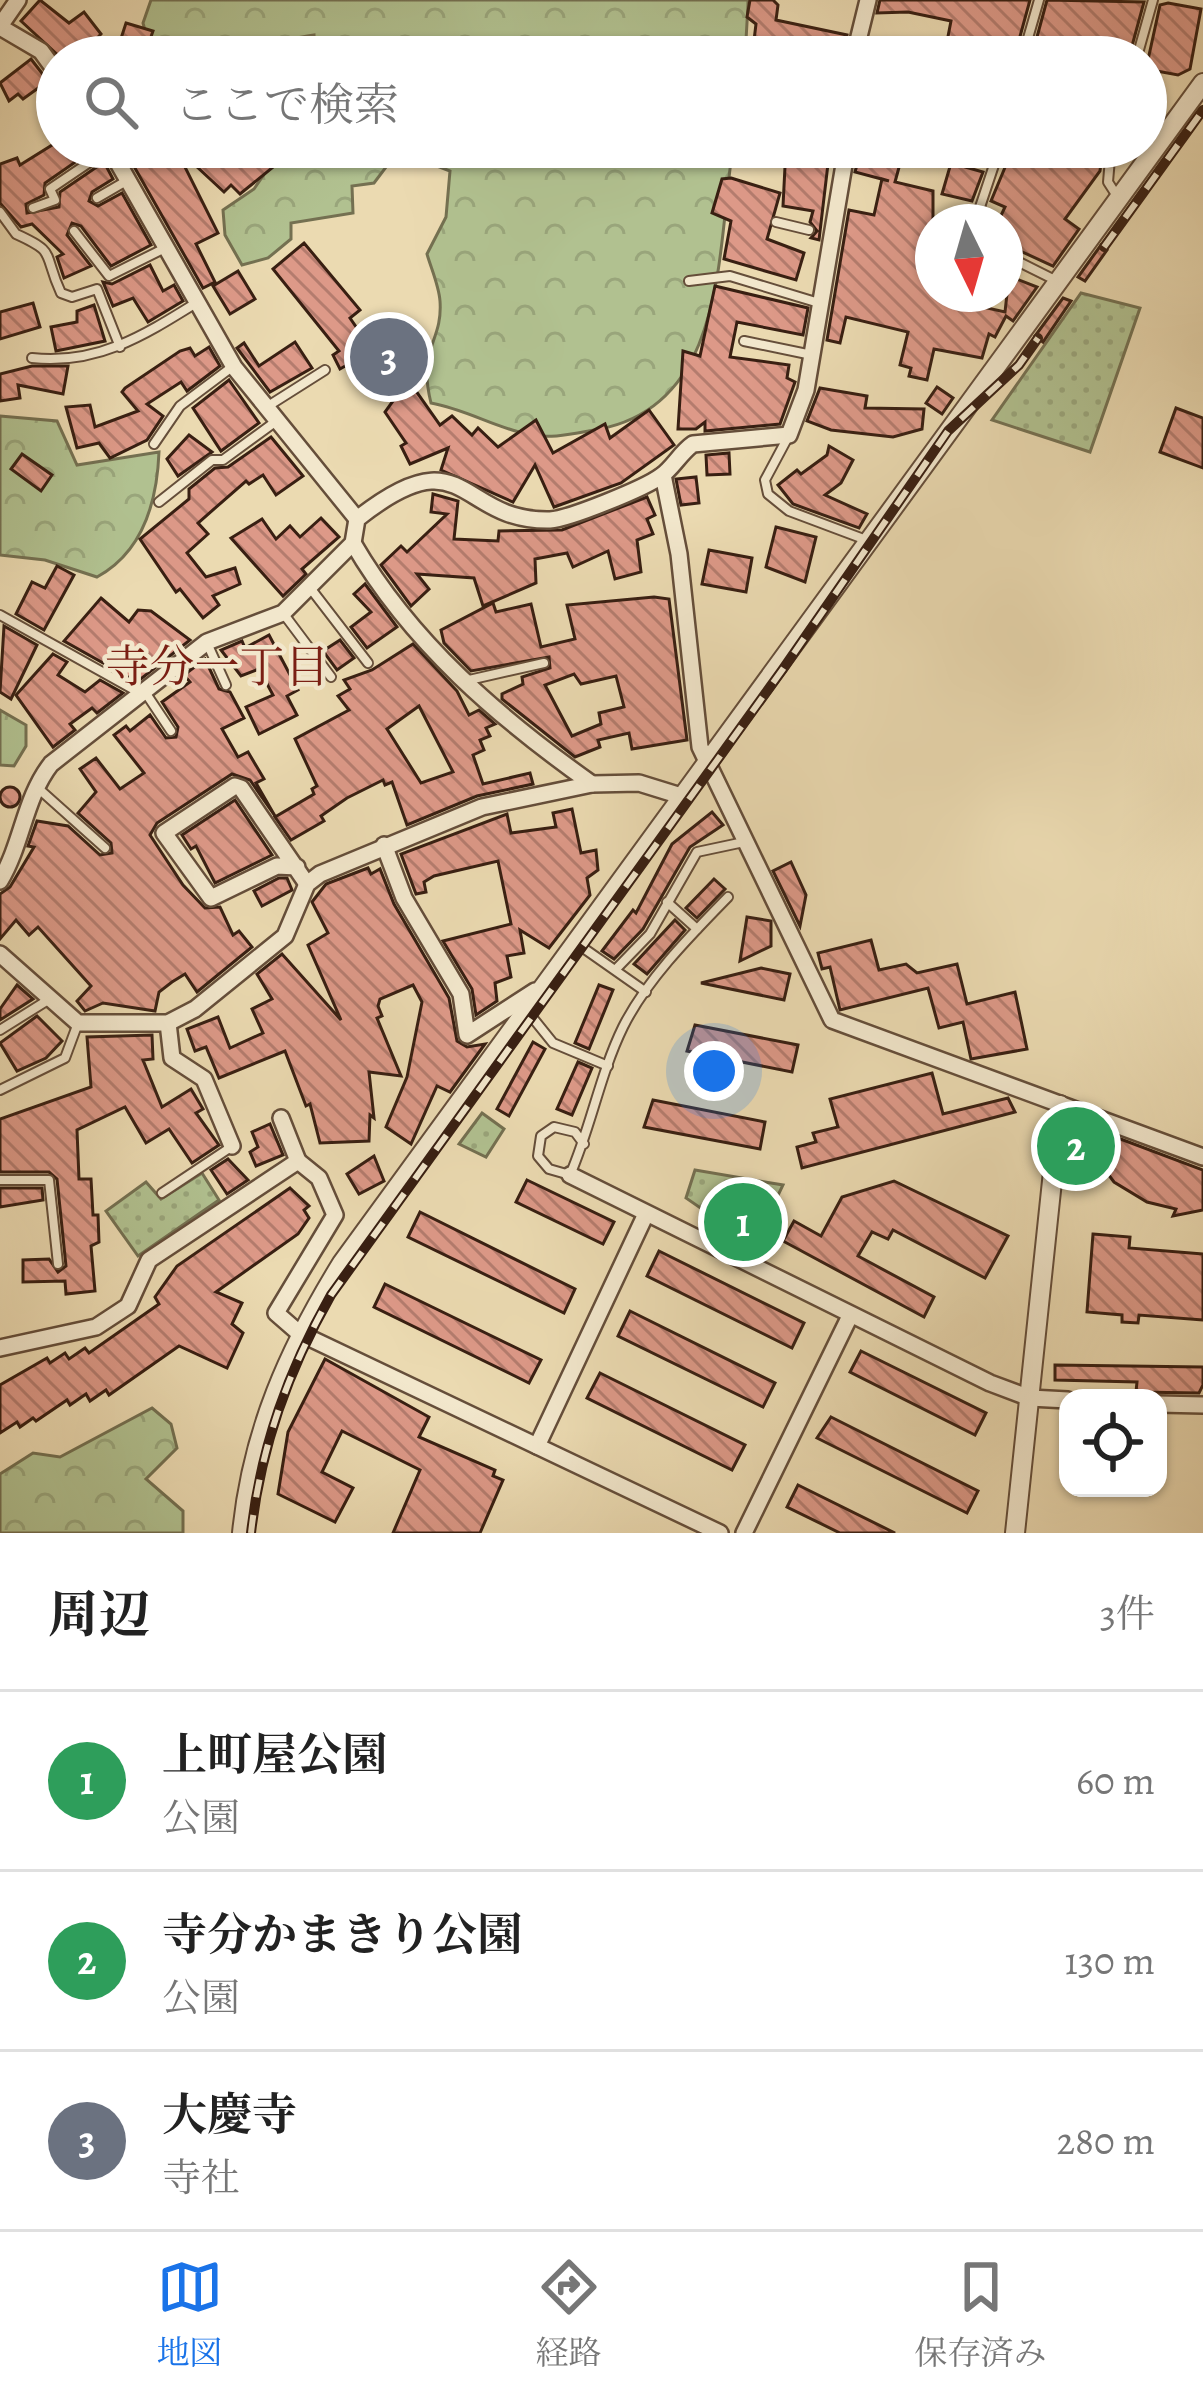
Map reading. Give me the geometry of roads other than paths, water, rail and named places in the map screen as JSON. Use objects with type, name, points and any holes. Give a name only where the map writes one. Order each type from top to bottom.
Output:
[{"type":"street","points":[[17,0],[0,27],[36,48]]},
{"type":"street","points":[[859,36],[868,0]]},
{"type":"street","points":[[1167,131],[1203,83]]},
{"type":"street","points":[[122,168],[234,367],[357,518]]},
{"type":"street","points":[[0,881],[16,854],[35,785],[51,764],[207,642],[283,613],[353,543],[357,518],[395,489],[426,480],[461,487],[518,515],[556,520],[664,475],[693,444],[789,435],[797,423],[812,355],[819,303],[820,231],[840,168]]},
{"type":"street","points":[[242,1533],[246,1485],[269,1398],[299,1333],[342,1263],[681,796],[873,542],[1139,168]]},
{"type":"street","points":[[664,475],[680,554],[700,747],[832,1020],[1203,1157]]},
{"type":"street","points":[[353,543],[371,574],[463,682],[504,722],[592,784]]},
{"type":"street","points":[[0,954],[78,1023],[168,1023],[235,981],[285,936],[307,884],[384,845],[482,807],[592,784],[639,783],[681,796]]},
{"type":"street","points":[[296,867],[277,866],[211,898],[164,833],[235,786],[241,788],[296,867],[307,884]]},
{"type":"street","points":[[384,845],[404,898],[461,994],[467,1034],[535,991],[543,992]]},
{"type":"street","points":[[168,1023],[172,1058],[204,1078],[216,1096],[232,1146]]},
{"type":"street","points":[[216,1096],[233,1088]]},
{"type":"street","points":[[1015,1533],[1060,1105]]},
{"type":"street","points":[[281,1118],[298,1161],[320,1178],[335,1215],[276,1313],[299,1333],[720,1533]]},
{"type":"street","points":[[0,1348],[96,1327],[128,1306],[149,1260],[298,1161]]},
{"type":"street","points":[[570,1175],[849,1318],[1030,1398],[1059,1400]]},
{"type":"street","points":[[537,1446],[645,1216]]},
{"type":"street","points":[[744,1533],[849,1318]]},
{"type":"street","points":[[1167,1404],[1203,1406]]},
{"type":"lane","points":[[1029,36],[1039,0]]},
{"type":"lane","points":[[1143,36],[1154,0]]},
{"type":"lane","points":[[33,208],[55,200],[50,189],[81,168]]},
{"type":"lane","points":[[981,204],[993,168]]},
{"type":"lane","points":[[1109,168],[1108,182],[1117,197]]},
{"type":"lane","points":[[97,198],[129,179]]},
{"type":"lane","points":[[0,212],[16,234],[39,239],[61,293],[72,297],[98,290],[120,347]]},
{"type":"lane","points":[[776,222],[820,231]]},
{"type":"lane","points":[[74,231],[109,276],[167,247]]},
{"type":"lane","points":[[1023,264],[1060,282]]},
{"type":"lane","points":[[689,281],[730,276],[819,303]]},
{"type":"lane","points":[[32,358],[69,362],[120,347],[198,302]]},
{"type":"lane","points":[[744,341],[812,355]]},
{"type":"lane","points":[[154,444],[180,406],[234,367]]},
{"type":"lane","points":[[265,408],[325,370]]},
{"type":"lane","points":[[159,502],[212,460],[223,460],[275,422]]},
{"type":"lane","points":[[789,435],[765,480],[768,494],[789,511],[873,542]]},
{"type":"lane","points":[[311,589],[368,663]]},
{"type":"lane","points":[[283,613],[331,677]]},
{"type":"lane","points":[[0,615],[143,693],[171,731]]},
{"type":"lane","points":[[207,642],[226,685]]},
{"type":"lane","points":[[463,682],[544,663]]},
{"type":"lane","points":[[35,785],[105,848]]},
{"type":"lane","points":[[617,968],[650,934],[697,852],[747,842]]},
{"type":"lane","points":[[584,1144],[566,1127],[554,1127],[541,1136],[542,1163],[570,1175],[584,1144],[622,1029],[646,992],[728,897]]},
{"type":"lane","points":[[668,902],[697,929]]},
{"type":"lane","points":[[578,944],[646,992]]},
{"type":"lane","points":[[0,1030],[48,1000]]},
{"type":"lane","points":[[528,1012],[553,1043],[608,1066]]},
{"type":"lane","points":[[0,1090],[65,1058],[78,1023]]},
{"type":"lane","points":[[162,1193],[232,1146]]},
{"type":"lane","points":[[0,1180],[49,1180],[58,1264]]},
{"type":"railway","points":[[1167,160],[1203,110]]},
{"type":"railway","points":[[1104,247],[1161,168]]},
{"type":"railway","points":[[251,1533],[279,1410],[331,1295],[783,669],[948,431],[1019,365],[1038,338]]},
{"type":"place","name":"大慶寺","points":[[389,357]]},
{"type":"place","name":"寺分かまきり公園","points":[[1076,1146]]},
{"type":"place","name":"上町屋公園","points":[[743,1222]]},
{"type":"district","name":"寺分一丁目","points":[[217,666]]}]
